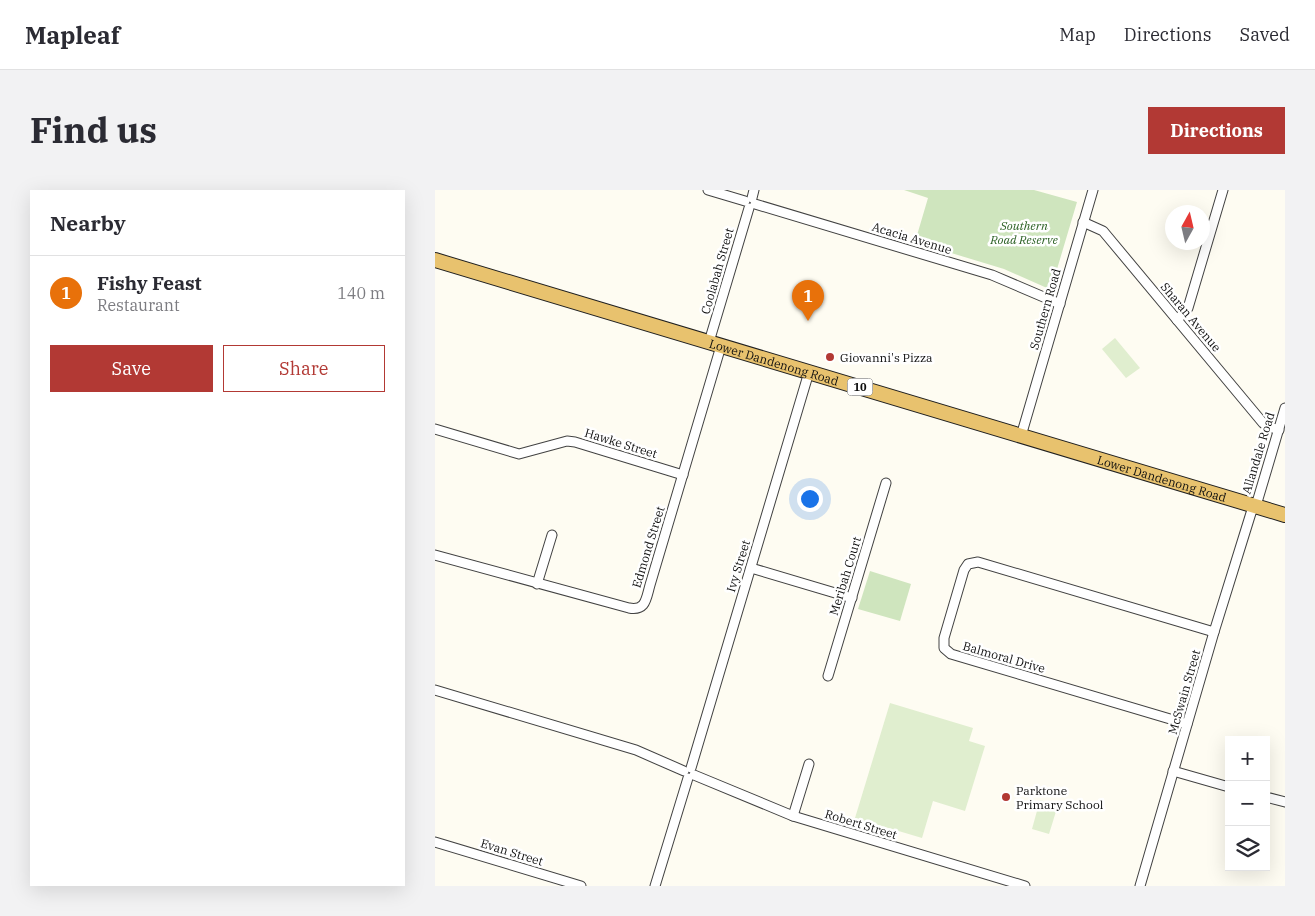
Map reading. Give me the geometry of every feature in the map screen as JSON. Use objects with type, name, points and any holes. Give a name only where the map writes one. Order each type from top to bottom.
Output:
[{"type":"highway","name":"Lower Dandenong Road","points":[[435,260],[1285,515]]},
{"type":"street","name":"Acacia Avenue","points":[[708,190],[751,200],[992,275],[1060,304]]},
{"type":"street","name":"Southern Road","points":[[1021,436],[1093,190]]},
{"type":"street","points":[[1177,320],[1186,312],[1189,304],[1223,190]]},
{"type":"street","name":"Coolabah Street","points":[[715,344],[751,200]]},
{"type":"street","name":"Sharan Avenue","points":[[1083,222],[1103,231],[1263,423],[1279,430]]},
{"type":"street","name":"Edmond Street","points":[[435,555],[635,610],[642,607],[648,593],[683,475],[715,344]]},
{"type":"street","name":"Ivy Street","points":[[655,886],[809,372]]},
{"type":"street","name":"Allandale Road","points":[[1255,506],[1285,408]]},
{"type":"street","name":"Hawke Street","points":[[435,429],[519,454],[567,441],[575,442],[683,475]]},
{"type":"street","name":"Meribah Court","points":[[829,676],[886,483]]},
{"type":"street","name":"McSwain Street","points":[[1142,885],[1214,632],[1251,512],[1255,506]]},
{"type":"street","points":[[537,584],[552,535]]},
{"type":"street","name":"Balmoral Drive","points":[[1187,724],[951,654],[944,648],[944,638],[964,570],[968,564],[978,562],[1214,632]]},
{"type":"street","points":[[751,568],[852,598]]},
{"type":"street","name":"Robert Street","points":[[435,690],[636,750],[793,816],[1025,886]]},
{"type":"street","points":[[793,816],[809,764]]},
{"type":"street","points":[[1173,771],[1225,786]]},
{"type":"street","points":[[1270,798],[1285,802]]},
{"type":"street","name":"Evan Street","points":[[435,842],[581,886]]},
{"type":"green space","name":"Southern Road Reserve","points":[[904,190],[1034,190],[1077,202],[1052,286],[1047,288],[1004,269],[915,242],[928,198]]},
{"type":"green space","points":[[1115,338],[1140,368],[1126,378],[1102,349]]},
{"type":"green space","points":[[870,571],[911,584],[900,621],[858,609]]},
{"type":"green space","points":[[890,703],[973,728],[969,741],[985,746],[965,811],[933,801],[922,838],[855,818]]},
{"type":"green space","points":[[1040,800],[1058,805],[1049,834],[1032,829]]},
{"type":"place","name":"Fishy Feast","points":[[808,321]]},
{"type":"place","name":"Giovanni's Pizza","points":[[830,357]]},
{"type":"place","name":"Parktone Primary School","points":[[1006,797]]}]
